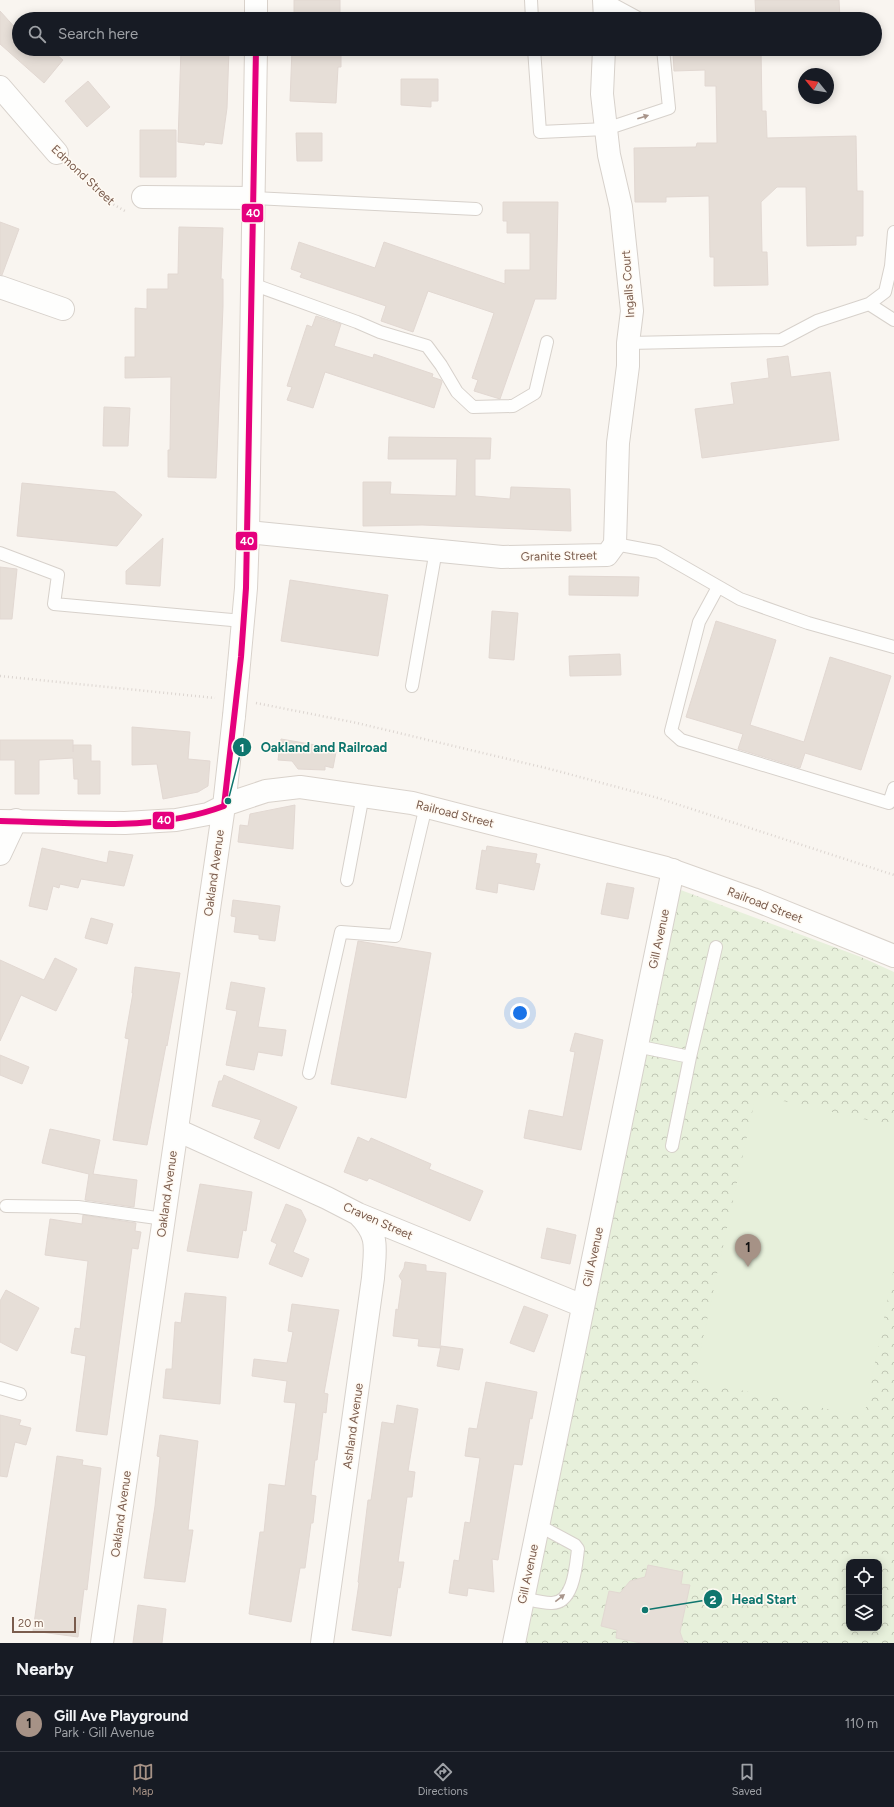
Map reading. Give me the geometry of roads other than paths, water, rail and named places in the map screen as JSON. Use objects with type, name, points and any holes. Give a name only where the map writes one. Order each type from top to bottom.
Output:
[{"type":"street","points":[[256,0],[256,12]]},
{"type":"street","points":[[604,0],[605,12]]},
{"type":"street","name":"Oakland Avenue","points":[[102,1643],[224,806],[238,675],[243,621],[248,532],[256,56]]},
{"type":"street","name":"Ingalls Court","points":[[604,56],[602,94],[609,155],[621,207],[632,311],[628,343],[628,366],[618,443],[615,544]]},
{"type":"street","name":"Edmond Street","points":[[0,87],[57,153]]},
{"type":"street","points":[[143,197],[254,198]]},
{"type":"street","points":[[0,287],[63,309]]},
{"type":"street","name":"Granite Street","points":[[248,532],[502,557],[607,555],[615,544]]},
{"type":"street","name":"Railroad Street","points":[[8,820],[125,823],[176,820],[208,814],[224,806],[266,791],[300,786],[426,806],[673,870],[754,899],[894,956]]},
{"type":"street","points":[[0,854],[8,820]]},
{"type":"street","name":"Gill Avenue","points":[[514,1643],[673,870]]},
{"type":"street","name":"Craven Street","points":[[177,1130],[328,1198],[358,1214],[583,1306]]},
{"type":"street","name":"Ashland Avenue","points":[[322,1643],[373,1278],[376,1246],[370,1226],[358,1214]]},
{"type":"lane","points":[[531,0],[532,12]]},
{"type":"lane","points":[[604,0],[627,12]]},
{"type":"lane","points":[[535,56],[540,132],[606,129],[669,108],[664,56]]},
{"type":"lane","points":[[254,198],[476,209]]},
{"type":"lane","points":[[628,343],[782,340],[817,321],[869,304],[885,292],[891,266],[894,232]]},
{"type":"lane","points":[[252,284],[380,332],[427,346],[441,365],[456,392],[473,407],[513,406],[535,393],[547,342]]},
{"type":"lane","points":[[869,304],[894,320]]},
{"type":"lane","points":[[615,544],[658,552],[740,599],[808,623],[894,647]]},
{"type":"lane","points":[[412,686],[436,550]]},
{"type":"lane","points":[[0,553],[58,575],[54,604],[243,621]]},
{"type":"lane","points":[[718,587],[699,622],[671,731],[681,740],[889,803],[894,788]]},
{"type":"lane","points":[[347,880],[363,796]]},
{"type":"lane","points":[[309,1073],[341,932],[395,936],[426,806]]},
{"type":"lane","points":[[672,1146],[690,1056],[716,947]]},
{"type":"lane","points":[[636,1046],[690,1056]]},
{"type":"lane","points":[[6,1206],[78,1206],[164,1219]]},
{"type":"lane","points":[[0,1388],[20,1394]]},
{"type":"lane","points":[[523,1598],[552,1604],[557,1602],[569,1591],[574,1582],[578,1549],[575,1544],[538,1525]]},
{"type":"place","name":"Oakland and Railroad","points":[[228,801]]},
{"type":"place","name":"Gill Ave Playground","points":[[748,1267]]},
{"type":"place","name":"Head Start","points":[[645,1610]]}]
